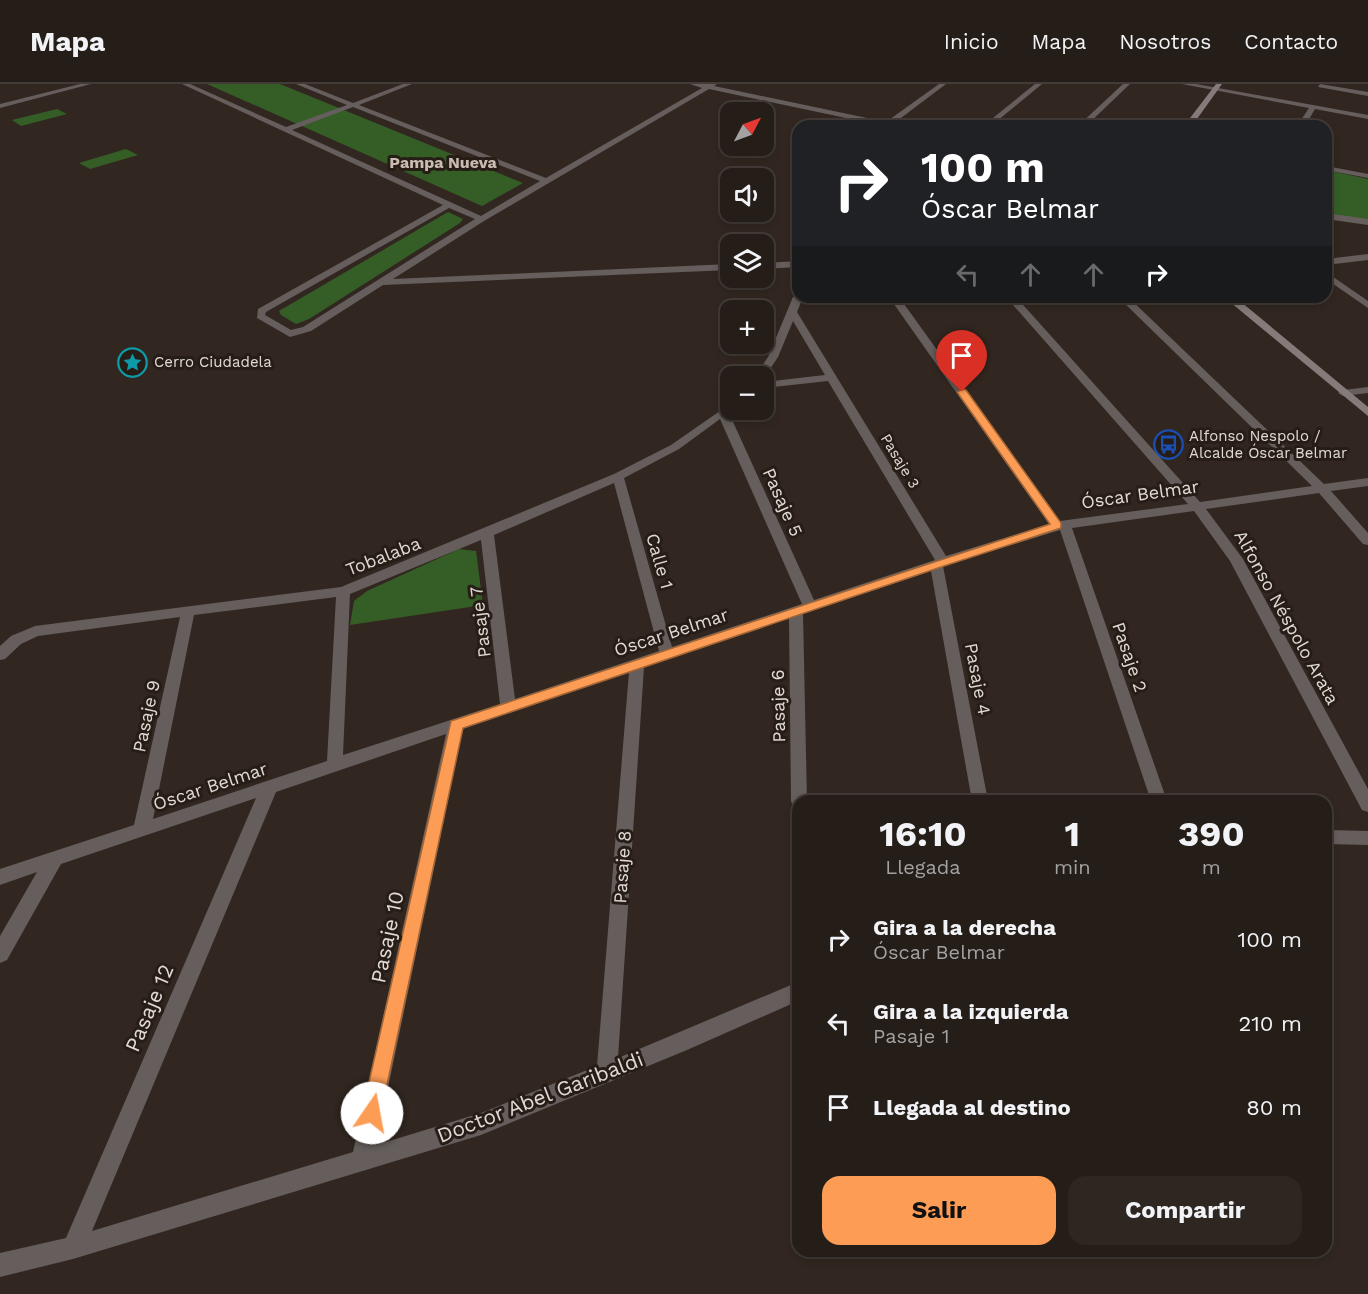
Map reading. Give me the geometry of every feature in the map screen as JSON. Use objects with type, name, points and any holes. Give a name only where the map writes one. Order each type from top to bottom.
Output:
[{"type":"street","points":[[0,106],[88,84]]},
{"type":"street","points":[[184,84],[481,219]]},
{"type":"street","points":[[299,84],[546,181]]},
{"type":"street","points":[[383,84],[396,89]]},
{"type":"street","points":[[286,130],[409,84]]},
{"type":"street","points":[[693,84],[867,120]]},
{"type":"street","points":[[896,120],[943,84]]},
{"type":"street","points":[[994,120],[1039,84]]},
{"type":"street","points":[[1088,120],[1127,84]]},
{"type":"street","points":[[1185,84],[1217,87],[1368,117]]},
{"type":"street","points":[[1304,120],[1320,85],[1368,94]]},
{"type":"street","points":[[448,204],[261,311],[260,316],[290,334],[298,333],[481,219],[711,86]]},
{"type":"street","points":[[1192,120],[1217,87]]},
{"type":"street","points":[[1332,169],[1368,176]]},
{"type":"street","points":[[1332,217],[1368,222]]},
{"type":"street","points":[[1332,261],[1368,257]]},
{"type":"street","points":[[774,265],[792,264]]},
{"type":"street","points":[[383,282],[720,267]]},
{"type":"street","points":[[1332,279],[1368,305]]},
{"type":"street","points":[[767,366],[773,357],[796,303]]},
{"type":"street","name":"Pasaje 2","points":[[898,303],[1061,525],[1157,795]]},
{"type":"street","name":"Alfonso Néspolo Arata","points":[[1016,303],[1197,506],[1236,559],[1368,805]]},
{"type":"street","points":[[1129,303],[1322,489],[1368,541]]},
{"type":"street","points":[[1236,303],[1368,413]]},
{"type":"street","name":"Pasaje 3","points":[[792,312],[940,563]]},
{"type":"street","points":[[774,384],[831,377]]},
{"type":"street","points":[[1343,393],[1368,390]]},
{"type":"street","name":"Tobalaba","points":[[0,655],[16,640],[35,631],[343,591],[618,477],[675,447],[720,415]]},
{"type":"street","name":"Pasaje 5","points":[[731,420],[803,609]]},
{"type":"street","name":"Calle 1","points":[[618,477],[667,654]]},
{"type":"street","name":"Óscar Belmar","points":[[0,877],[940,563],[1061,525],[1368,482]]},
{"type":"street","name":"Pasaje 7","points":[[487,533],[508,707]]},
{"type":"street","name":"Pasaje 4","points":[[940,563],[980,795]]},
{"type":"street","points":[[335,764],[343,591]]},
{"type":"street","name":"Pasaje 6","points":[[799,795],[803,609]]},
{"type":"street","name":"Pasaje 9","points":[[142,829],[188,611]]},
{"type":"street","name":"Pasaje 8","points":[[607,1071],[637,664]]},
{"type":"street","name":"Pasaje 10","points":[[362,1159],[456,725]]},
{"type":"street","name":"Pasaje 12","points":[[73,1248],[270,786]]},
{"type":"street","points":[[1332,837],[1368,837]]},
{"type":"street","points":[[0,954],[55,858]]},
{"type":"street","name":"Doctor Abel Garibaldi","points":[[0,1265],[73,1248],[481,1124],[680,1043],[792,994]]},
{"type":"green space","points":[[207,84],[280,84],[523,183],[482,206]]},
{"type":"green space","points":[[57,109],[67,114],[21,126],[12,120]]},
{"type":"green space","points":[[126,149],[138,155],[90,169],[79,163]]},
{"type":"green space","points":[[1332,171],[1368,179],[1368,220],[1332,215]]},
{"type":"green space","points":[[448,212],[463,219],[309,319],[296,324],[281,315],[279,311]]},
{"type":"green space","points":[[459,549],[476,551],[483,605],[350,625],[354,601],[367,591]]},
{"type":"place","name":"Cerro Ciudadela","points":[[133,362]]},
{"type":"place","name":"Alfonso Nespolo / Alcalde Óscar Belmar","points":[[1168,445]]},
{"type":"district","name":"Pampa Nueva","points":[[443,162]]},
{"type":"route","points":[[372,1113],[456,725],[1057,526],[962,392]]}]
